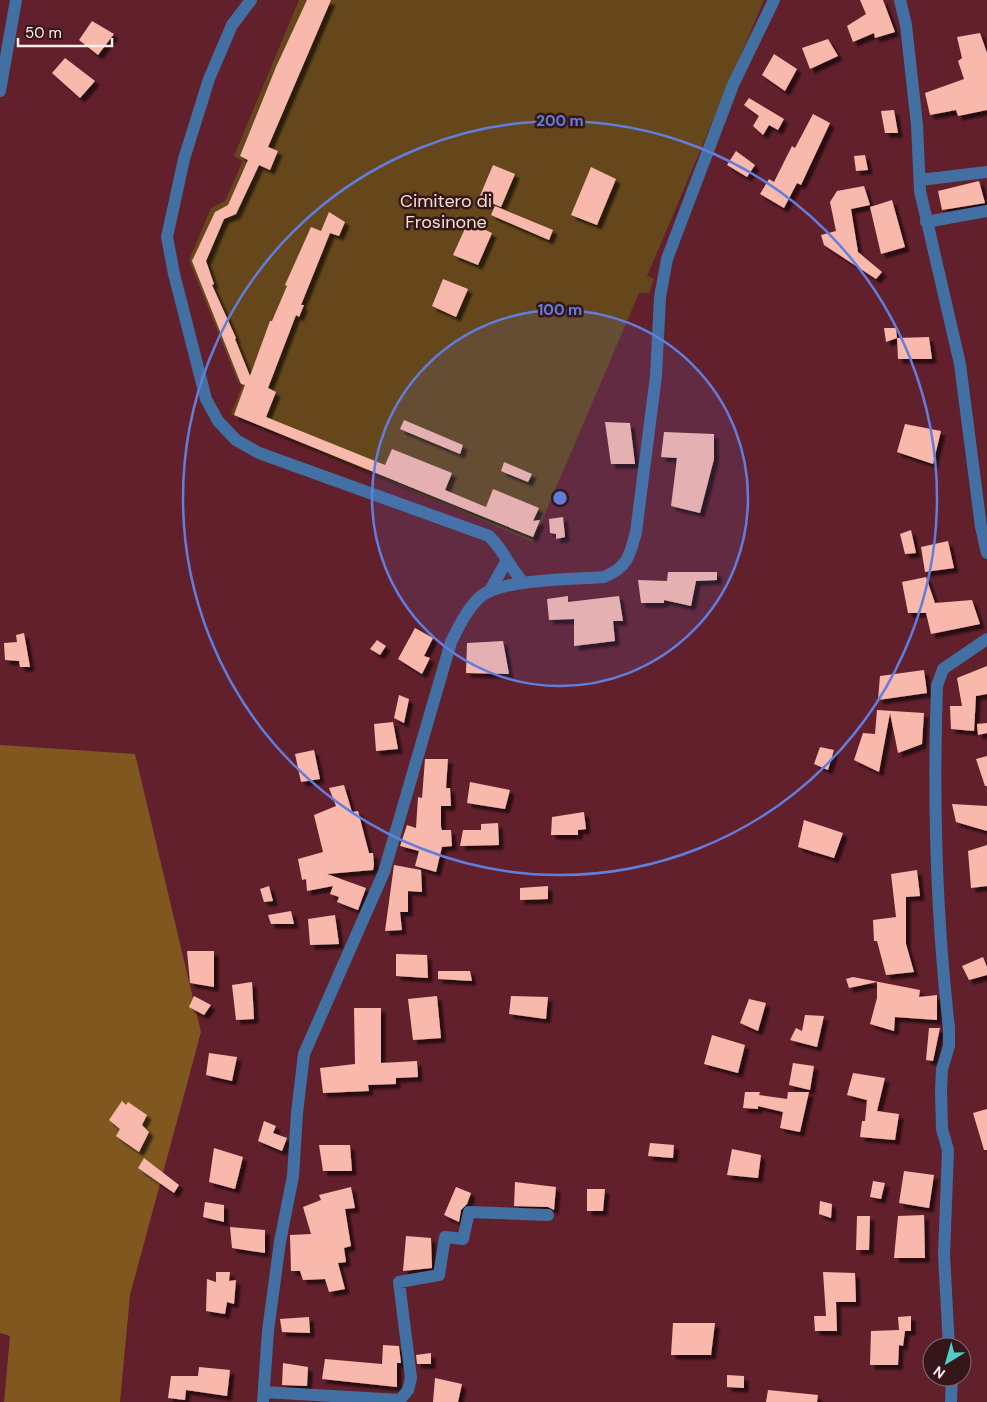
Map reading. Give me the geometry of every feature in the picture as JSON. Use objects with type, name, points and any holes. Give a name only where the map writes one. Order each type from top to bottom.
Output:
[{"type":"street","points":[[0,91],[16,0]]},
{"type":"street","points":[[251,0],[232,25],[209,79],[184,159],[167,237],[174,274],[206,399],[218,421],[236,440],[259,453],[489,536],[500,546],[506,562],[524,583]]},
{"type":"street","points":[[548,1215],[469,1212],[463,1239],[445,1237],[439,1274],[399,1282],[411,1378],[408,1390],[400,1400],[264,1397],[268,1331],[280,1242],[293,1176],[296,1113],[306,1046],[384,872],[451,642],[464,618],[481,596],[500,586],[604,577],[619,570],[630,556],[639,512],[656,376],[660,297],[667,259],[734,85],[774,0]]},
{"type":"street","points":[[900,0],[909,45],[920,180],[926,222],[960,364],[981,527],[987,553]]},
{"type":"street","points":[[920,180],[987,172]]},
{"type":"street","points":[[926,222],[987,211]]},
{"type":"street","points":[[489,592],[506,562]]},
{"type":"street","points":[[948,1337],[944,1255],[948,1150],[942,1129],[941,1091],[942,1069],[949,1046],[949,1028],[944,984],[936,840],[937,686],[943,669],[987,639]]},
{"type":"street","points":[[951,1402],[952,1387]]},
{"type":"green space","name":"Cimitero di Frosinone","points":[[299,0],[764,0],[647,276],[654,279],[649,293],[639,293],[533,542],[231,414],[243,384],[238,382],[189,260],[211,208],[225,201],[243,161],[234,156]]},
{"type":"shaded area","points":[[0,745],[135,754],[201,1032],[130,1295],[120,1402],[4,1402],[10,1336],[0,1333]]},
{"type":"building","points":[[307,0],[331,0],[268,147],[278,151],[270,170],[259,165],[236,214],[224,219],[206,261],[214,284],[212,285],[236,338],[250,376],[270,321],[272,321],[287,286],[285,285],[311,227],[321,231],[329,212],[345,222],[339,236],[330,233],[301,305],[304,305],[299,317],[296,315],[268,388],[276,392],[266,417],[385,465],[392,449],[452,473],[445,490],[486,507],[493,489],[539,508],[533,521],[540,520],[533,537],[234,415],[245,385],[241,384],[192,261],[215,212],[228,205],[248,160],[240,156],[276,67]]},
{"type":"building","points":[[860,0],[883,0],[895,32],[875,38],[874,33],[853,42],[847,26],[866,14]]},
{"type":"building","points":[[92,21],[114,34],[98,55],[79,40]]},
{"type":"building","points":[[980,33],[987,53],[987,110],[958,116],[956,110],[930,115],[925,93],[964,79],[958,61],[962,58],[957,37]]},
{"type":"building","points":[[828,39],[838,56],[810,69],[802,48]]},
{"type":"building","points":[[774,54],[797,69],[785,91],[762,75]]},
{"type":"building","points":[[65,58],[95,81],[80,98],[52,73]]},
{"type":"building","points":[[749,98],[784,119],[778,130],[769,125],[763,135],[753,126],[759,116],[744,105]]},
{"type":"building","points":[[894,110],[898,133],[885,133],[881,111]]},
{"type":"building","points":[[813,114],[830,123],[801,185],[797,183],[784,208],[760,194],[769,179],[774,182],[792,146],[795,148]]},
{"type":"building","points":[[736,151],[755,165],[747,177],[727,165]]},
{"type":"building","points":[[865,155],[868,170],[856,171],[854,156]]},
{"type":"building","points":[[493,165],[515,174],[501,207],[479,198]]},
{"type":"building","points":[[591,167],[616,179],[597,225],[571,215]]},
{"type":"building","points":[[979,181],[985,203],[942,210],[938,191]]},
{"type":"building","points":[[864,186],[870,205],[851,209],[858,252],[882,272],[876,279],[824,245],[821,235],[836,231],[830,202],[837,191]]},
{"type":"building","points":[[892,200],[905,247],[881,254],[870,207]]},
{"type":"building","points":[[495,206],[553,230],[549,240],[491,215]]},
{"type":"building","points":[[468,222],[492,233],[478,265],[453,255]]},
{"type":"building","points":[[443,279],[468,289],[456,317],[432,306]]},
{"type":"building","points":[[884,328],[896,328],[897,338],[886,342]]},
{"type":"building","points":[[929,337],[932,359],[898,359],[897,338]]},
{"type":"building","points":[[404,420],[463,445],[460,454],[400,429]]},
{"type":"building","points":[[605,422],[630,423],[635,464],[611,464]]},
{"type":"building","points":[[905,424],[941,431],[933,464],[897,452]]},
{"type":"building","points":[[664,432],[714,434],[714,459],[700,513],[671,506],[677,458],[661,457]]},
{"type":"building","points":[[504,462],[532,474],[528,482],[501,471]]},
{"type":"building","points":[[563,517],[565,537],[556,539],[556,534],[550,533],[549,519]]},
{"type":"building","points":[[911,530],[916,553],[905,554],[900,534]]},
{"type":"building","points":[[948,541],[954,568],[925,572],[921,547]]},
{"type":"building","points":[[668,572],[717,572],[717,580],[696,581],[691,606],[664,600],[664,603],[641,603],[638,580],[667,581]]},
{"type":"building","points":[[926,577],[935,603],[972,600],[980,624],[931,634],[926,613],[908,613],[902,582]]},
{"type":"building","points":[[568,596],[568,602],[619,596],[623,621],[613,621],[615,641],[574,646],[574,619],[549,620],[547,599]]},
{"type":"building","points":[[415,628],[433,638],[424,656],[430,658],[422,674],[398,659]]},
{"type":"building","points":[[24,633],[30,667],[20,667],[19,661],[5,660],[4,643],[17,642],[16,635]]},
{"type":"building","points":[[377,640],[386,646],[380,655],[370,649]]},
{"type":"building","points":[[503,641],[509,674],[466,673],[467,643]]},
{"type":"building","points":[[987,666],[987,694],[976,696],[974,731],[951,729],[950,706],[962,706],[957,678]]},
{"type":"building","points":[[924,670],[927,693],[878,700],[880,676]]},
{"type":"building","points":[[399,695],[409,699],[404,723],[394,718]]},
{"type":"building","points":[[877,710],[924,713],[922,744],[898,753],[890,713],[879,772],[854,760],[863,733],[875,734]]},
{"type":"building","points":[[393,722],[398,749],[376,751],[374,724]]},
{"type":"building","points":[[987,723],[987,733],[978,735],[977,724]]},
{"type":"building","points":[[820,747],[834,750],[828,770],[814,764]]},
{"type":"building","points":[[314,750],[320,779],[301,782],[295,754]]},
{"type":"building","points":[[987,756],[987,786],[985,786],[976,759]]},
{"type":"building","points":[[425,759],[448,759],[446,788],[450,788],[451,806],[441,806],[441,827],[442,830],[451,830],[452,846],[442,847],[436,872],[415,866],[419,851],[400,846],[407,825],[416,828],[418,797],[422,798]]},
{"type":"building","points":[[470,782],[510,790],[505,809],[467,803]]},
{"type":"building","points":[[344,785],[352,812],[358,811],[369,853],[373,853],[374,865],[373,870],[327,874],[366,888],[358,910],[337,902],[339,897],[330,894],[333,886],[307,891],[306,879],[302,880],[298,859],[323,852],[314,815],[336,806],[329,788]]},
{"type":"building","points":[[952,804],[987,806],[987,831],[956,822]]},
{"type":"building","points":[[584,812],[586,829],[578,830],[578,835],[551,835],[552,817]]},
{"type":"building","points":[[804,820],[843,833],[834,858],[798,847]]},
{"type":"building","points":[[498,823],[499,845],[460,846],[463,830],[481,830],[481,824]]},
{"type":"building","points":[[987,845],[987,886],[971,888],[968,851]]},
{"type":"building","points":[[394,865],[421,870],[422,892],[408,891],[408,912],[400,912],[402,930],[385,931]]},
{"type":"building","points":[[917,870],[920,896],[906,897],[906,944],[914,972],[886,975],[877,941],[874,941],[873,920],[896,917],[891,874]]},
{"type":"building","points":[[269,886],[273,901],[264,902],[260,889]]},
{"type":"building","points":[[548,886],[548,899],[520,900],[520,888]]},
{"type":"building","points":[[291,911],[294,924],[271,924],[268,915]]},
{"type":"building","points":[[335,915],[339,944],[310,945],[308,919]]},
{"type":"building","points":[[187,951],[214,951],[214,987],[190,983]]},
{"type":"building","points":[[396,954],[427,955],[428,978],[396,976]]},
{"type":"building","points":[[983,957],[987,967],[987,975],[969,980],[962,966]]},
{"type":"building","points":[[438,971],[470,971],[472,981],[438,979]]},
{"type":"building","points":[[853,977],[920,990],[919,997],[937,995],[937,1020],[895,1017],[894,1031],[870,1024],[877,998],[877,982],[849,988],[846,979]]},
{"type":"building","points":[[252,982],[254,1019],[236,1020],[232,985]]},
{"type":"building","points":[[194,996],[211,1005],[204,1015],[189,1007]]},
{"type":"building","points":[[437,996],[441,1038],[413,1040],[408,999]]},
{"type":"building","points":[[511,996],[548,997],[546,1019],[509,1014]]},
{"type":"building","points":[[749,999],[766,1003],[758,1031],[740,1023]]},
{"type":"building","points":[[354,1008],[381,1008],[381,1063],[417,1061],[418,1077],[396,1078],[396,1084],[368,1085],[369,1091],[323,1093],[320,1068],[355,1064]]},
{"type":"building","points":[[805,1015],[824,1016],[817,1047],[790,1040],[796,1028],[802,1031]]},
{"type":"building","points":[[929,1028],[940,1028],[933,1061],[926,1060]]},
{"type":"building","points":[[712,1035],[745,1045],[738,1073],[704,1064]]},
{"type":"building","points":[[209,1053],[237,1057],[232,1081],[206,1075]]},
{"type":"building","points":[[793,1063],[814,1066],[810,1090],[789,1085]]},
{"type":"building","points":[[853,1073],[885,1078],[877,1111],[899,1114],[895,1140],[860,1137],[862,1121],[865,1121],[867,1100],[847,1095]]},
{"type":"building","points":[[745,1092],[760,1092],[759,1095],[787,1099],[788,1092],[809,1092],[800,1132],[780,1128],[783,1112],[758,1106],[758,1109],[743,1108]]},
{"type":"building","points":[[122,1101],[126,1105],[128,1102],[147,1115],[142,1125],[149,1132],[139,1152],[116,1136],[120,1129],[109,1120]]},
{"type":"building","points":[[987,1109],[987,1150],[984,1150],[973,1113]]},
{"type":"building","points":[[264,1121],[276,1126],[273,1133],[287,1138],[282,1151],[258,1141]]},
{"type":"building","points":[[650,1143],[674,1145],[673,1158],[648,1156]]},
{"type":"building","points":[[319,1145],[350,1145],[352,1171],[323,1171]]},
{"type":"building","points":[[214,1148],[243,1157],[235,1189],[209,1182]]},
{"type":"building","points":[[732,1149],[761,1155],[758,1178],[727,1175]]},
{"type":"building","points":[[144,1158],[179,1185],[174,1193],[138,1168]]},
{"type":"building","points":[[904,1171],[934,1175],[929,1208],[899,1203]]},
{"type":"building","points":[[873,1181],[885,1183],[881,1199],[870,1197]]},
{"type":"building","points":[[515,1182],[556,1187],[554,1210],[548,1207],[514,1206]]},
{"type":"building","points":[[351,1187],[355,1208],[345,1209],[351,1246],[344,1248],[346,1262],[338,1263],[345,1289],[329,1292],[325,1279],[303,1280],[300,1271],[291,1271],[290,1235],[311,1234],[303,1207],[321,1200],[319,1195]]},
{"type":"building","points":[[456,1187],[471,1193],[467,1204],[461,1210],[459,1222],[444,1215]]},
{"type":"building","points":[[587,1189],[605,1189],[603,1211],[587,1211]]},
{"type":"building","points":[[820,1201],[832,1204],[831,1218],[819,1214]]},
{"type":"building","points":[[205,1202],[224,1205],[224,1222],[203,1217]]},
{"type":"building","points":[[924,1215],[925,1258],[894,1258],[898,1216]]},
{"type":"building","points":[[857,1216],[870,1216],[869,1250],[856,1250]]},
{"type":"building","points":[[230,1227],[265,1230],[265,1253],[232,1248]]},
{"type":"building","points":[[406,1236],[431,1238],[432,1268],[403,1271]]},
{"type":"building","points":[[216,1272],[230,1272],[229,1281],[236,1280],[234,1304],[227,1302],[225,1314],[206,1311],[207,1279],[216,1282]]},
{"type":"building","points":[[823,1272],[855,1273],[856,1302],[836,1302],[837,1331],[815,1331],[814,1316],[826,1316]]},
{"type":"building","points":[[911,1316],[911,1331],[905,1331],[903,1346],[899,1345],[898,1365],[870,1365],[871,1331],[899,1330],[898,1317]]},
{"type":"building","points":[[309,1317],[310,1333],[282,1332],[280,1319]]},
{"type":"building","points":[[673,1323],[715,1323],[711,1355],[671,1355]]},
{"type":"building","points":[[383,1345],[399,1346],[401,1363],[397,1363],[397,1387],[322,1379],[325,1359],[382,1364]]},
{"type":"building","points":[[431,1353],[431,1364],[417,1364],[416,1355]]},
{"type":"building","points":[[283,1363],[308,1367],[307,1386],[282,1385]]},
{"type":"building","points":[[199,1367],[230,1370],[227,1396],[186,1390],[185,1400],[168,1398],[171,1376],[198,1376]]},
{"type":"building","points":[[727,1375],[744,1376],[744,1388],[727,1387]]},
{"type":"building","points":[[435,1378],[462,1384],[458,1402],[433,1402]]},
{"type":"building","points":[[768,1390],[818,1395],[817,1402],[766,1402]]}]
